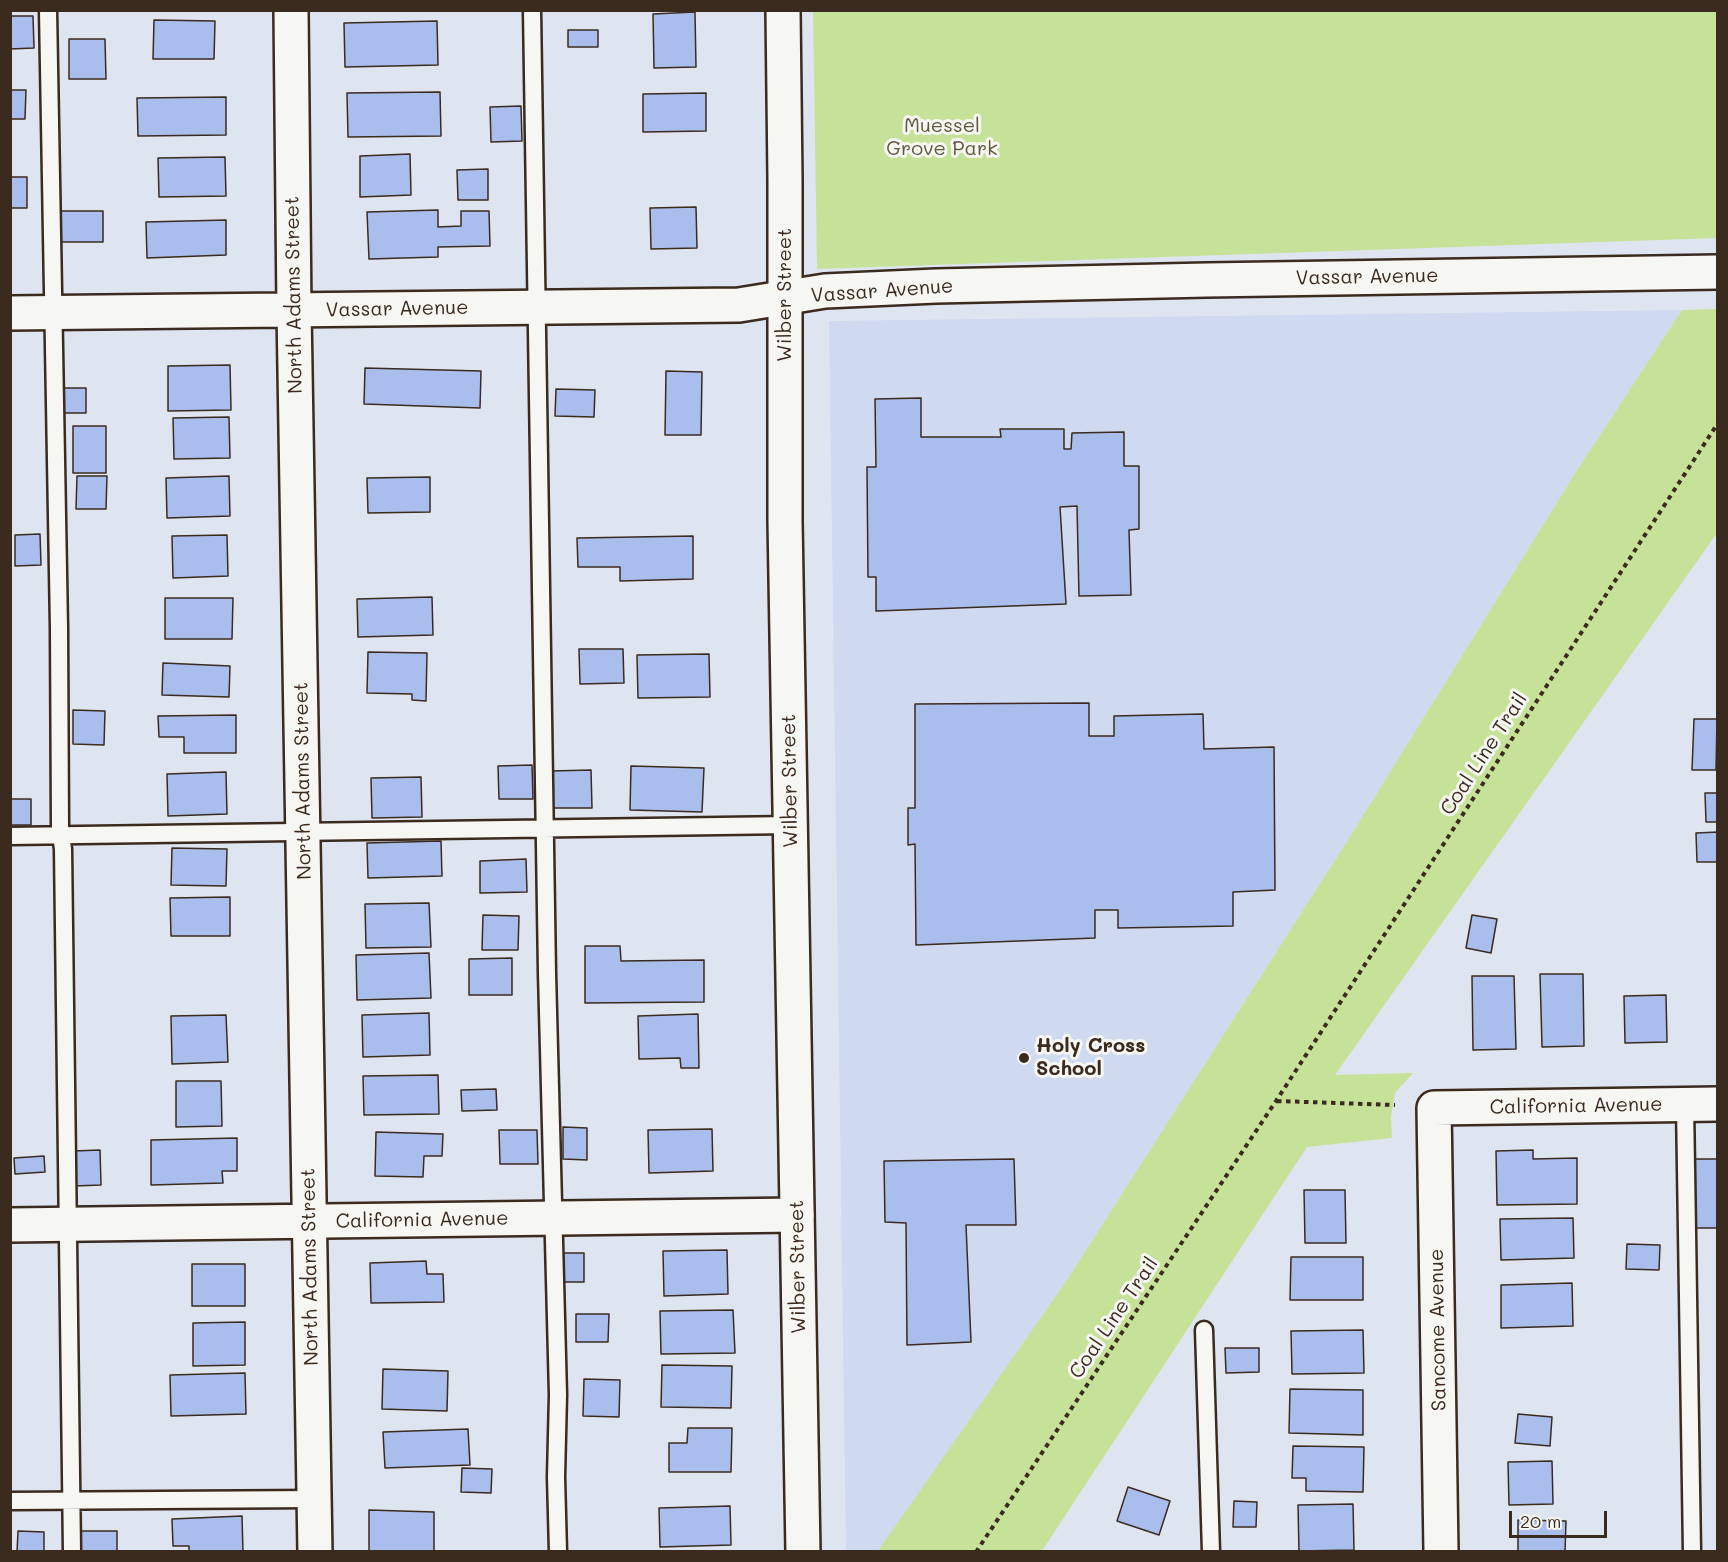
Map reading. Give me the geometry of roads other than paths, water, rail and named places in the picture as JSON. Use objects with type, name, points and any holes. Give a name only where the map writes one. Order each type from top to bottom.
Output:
[{"type":"street","name":"North Adams Street","points":[[291,10],[315,1551]]},
{"type":"street","name":"Wilber Street","points":[[783,10],[785,521],[803,1551]]},
{"type":"street","name":"Vassar Avenue","points":[[10,314],[739,305],[825,291],[936,286],[1207,279],[1718,272]]},
{"type":"street","name":"California Avenue","points":[[1434,1108],[1718,1104]]},
{"type":"street","name":"Sancome Avenue","points":[[1434,1108],[1441,1551]]},
{"type":"street","name":"California Avenue","points":[[10,1225],[797,1215]]},
{"type":"lane","points":[[48,10],[65,1146],[69,1224],[68,1321],[72,1551]]},
{"type":"lane","points":[[532,10],[546,972],[558,1395],[556,1477],[558,1551]]},
{"type":"lane","points":[[10,836],[791,825]]},
{"type":"lane","points":[[1685,1104],[1692,1551]]},
{"type":"lane","points":[[1204,1329],[1211,1551]]},
{"type":"lane","points":[[10,1501],[315,1499]]},
{"type":"place","name":"Holy Cross School","points":[[1024,1058]]},
{"type":"park label","name":"Muessel Grove Park","points":[[942,138]]}]
